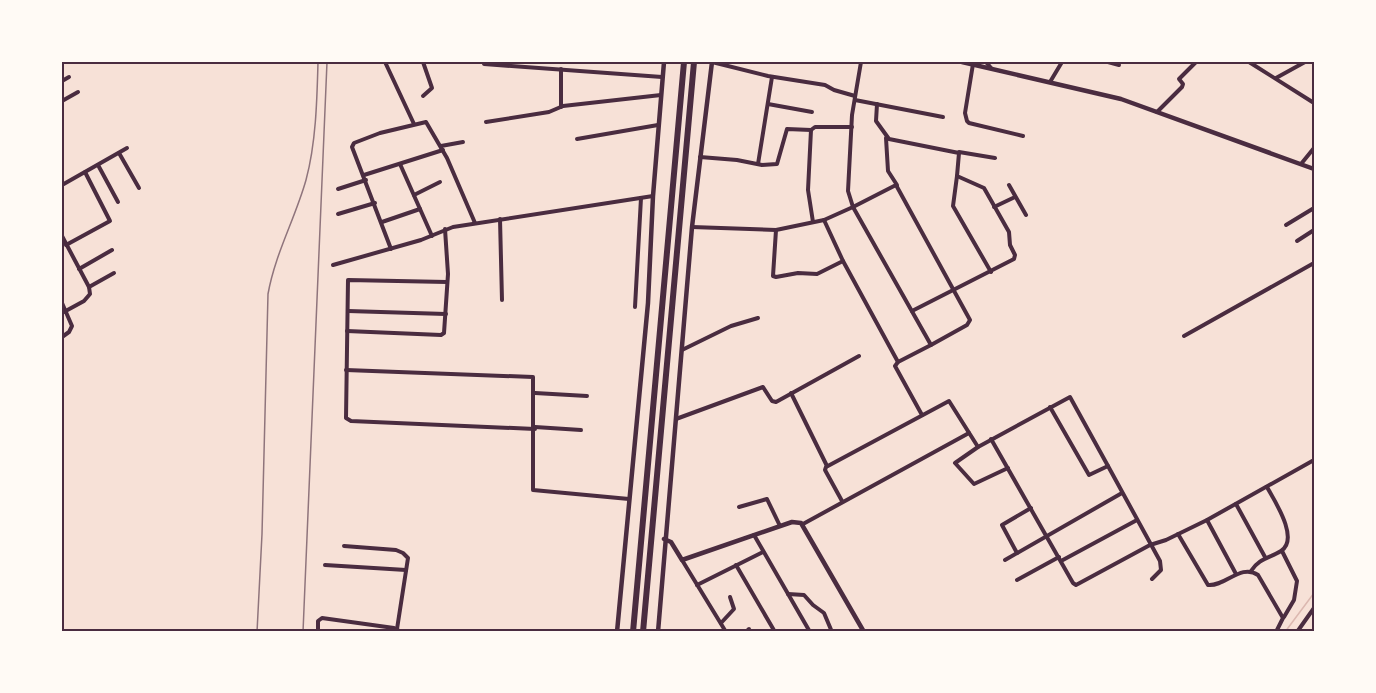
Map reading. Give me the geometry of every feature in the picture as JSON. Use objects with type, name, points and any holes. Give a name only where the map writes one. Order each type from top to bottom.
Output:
[{"type":"highway","points":[[633,632],[684,62]]},
{"type":"highway","points":[[643,632],[694,62]]},
{"type":"street","points":[[385,62],[414,124]]},
{"type":"street","points":[[423,62],[432,88],[423,96]]},
{"type":"street","points":[[617,632],[648,303],[653,196],[664,62]]},
{"type":"street","points":[[658,632],[692,227],[712,62],[772,77],[825,85],[855,98],[877,104],[943,117]]},
{"type":"street","points":[[861,62],[852,127],[848,193],[853,207],[931,345]]},
{"type":"street","points":[[962,62],[1113,97],[1314,169]]},
{"type":"street","points":[[986,62],[992,68]]},
{"type":"street","points":[[1050,82],[1062,62]]},
{"type":"street","points":[[1108,62],[1119,65]]},
{"type":"street","points":[[1157,112],[1182,87],[1183,84],[1179,79],[1196,62]]},
{"type":"street","points":[[1249,62],[1314,103]]},
{"type":"street","points":[[1276,78],[1305,62]]},
{"type":"street","points":[[484,64],[514,64],[662,77]]},
{"type":"street","points":[[973,64],[965,113],[967,121],[1023,136]]},
{"type":"street","points":[[561,69],[561,107]]},
{"type":"street","points":[[62,81],[69,77]]},
{"type":"street","points":[[758,164],[772,77]]},
{"type":"street","points":[[62,101],[78,92]]},
{"type":"street","points":[[486,122],[549,112],[561,107],[660,95]]},
{"type":"street","points":[[768,104],[812,112]]},
{"type":"street","points":[[877,104],[875,120],[892,140],[995,159]]},
{"type":"street","points":[[391,249],[352,145],[380,133],[426,122],[442,148],[475,223]]},
{"type":"street","points":[[577,139],[658,125]]},
{"type":"street","points":[[700,157],[778,164],[787,129],[852,127]]},
{"type":"street","points":[[811,130],[808,190],[813,222]]},
{"type":"street","points":[[886,135],[888,171],[970,323],[898,362],[895,367],[922,415]]},
{"type":"street","points":[[338,189],[463,142]]},
{"type":"street","points":[[62,185],[127,148]]},
{"type":"street","points":[[1301,164],[1314,148]]},
{"type":"street","points":[[959,152],[953,206],[991,272]]},
{"type":"street","points":[[119,153],[139,188]]},
{"type":"street","points":[[400,164],[432,236]]},
{"type":"street","points":[[98,165],[118,202]]},
{"type":"street","points":[[66,245],[110,221],[85,172]]},
{"type":"street","points":[[912,311],[1014,259],[1010,245],[1010,233],[982,186],[957,176]]},
{"type":"street","points":[[414,195],[440,182]]},
{"type":"street","points":[[1009,185],[1026,215]]},
{"type":"street","points":[[692,227],[776,231],[824,220],[891,186],[897,186]]},
{"type":"street","points":[[333,265],[432,236],[445,229],[653,196]]},
{"type":"street","points":[[994,207],[1015,197]]},
{"type":"street","points":[[635,307],[641,198]]},
{"type":"street","points":[[338,214],[375,203]]},
{"type":"street","points":[[1286,225],[1314,208]]},
{"type":"street","points":[[382,222],[420,209]]},
{"type":"street","points":[[500,219],[502,300]]},
{"type":"street","points":[[824,220],[843,261],[898,362]]},
{"type":"street","points":[[347,331],[442,335],[445,330],[447,282],[445,229]]},
{"type":"street","points":[[1297,241],[1314,230]]},
{"type":"street","points":[[776,231],[772,272],[774,276],[798,273],[817,274],[843,261]]},
{"type":"street","points":[[62,236],[89,287],[90,294],[87,299],[63,312]]},
{"type":"street","points":[[79,269],[112,250]]},
{"type":"street","points":[[1184,336],[1314,263]]},
{"type":"street","points":[[89,287],[114,273]]},
{"type":"street","points":[[447,282],[349,279],[346,370],[346,414],[349,421],[581,430]]},
{"type":"street","points":[[62,303],[63,312],[72,326],[69,332],[62,337]]},
{"type":"street","points":[[348,311],[446,314]]},
{"type":"street","points":[[682,350],[731,326],[758,318]]},
{"type":"street","points":[[676,419],[762,387],[774,402],[860,356]]},
{"type":"street","points":[[346,370],[533,377],[535,393],[534,491],[629,499]]},
{"type":"street","points":[[535,393],[587,396]]},
{"type":"street","points":[[791,393],[827,466],[825,470],[842,501]]},
{"type":"street","points":[[1008,468],[977,484],[972,483],[955,463],[992,439],[1067,397],[1071,398],[1158,557],[1161,568],[1159,574],[1152,579]]},
{"type":"street","points":[[827,466],[949,401],[978,447]]},
{"type":"street","points":[[1050,407],[1089,474],[1092,475],[1108,466]]},
{"type":"street","points":[[682,560],[780,526],[794,522],[803,524],[969,433]]},
{"type":"street","points":[[992,439],[1076,585],[1150,545],[1207,520],[1314,460]]},
{"type":"street","points":[[1178,534],[1208,585],[1251,571],[1257,563],[1281,550],[1287,543],[1285,521],[1267,487]]},
{"type":"street","points":[[631,491],[638,491]]},
{"type":"street","points":[[1005,560],[1122,493]]},
{"type":"street","points":[[662,494],[669,494]]},
{"type":"street","points":[[739,507],[765,499],[780,526]]},
{"type":"street","points":[[1236,504],[1265,557]]},
{"type":"street","points":[[1017,553],[1002,525],[1031,508]]},
{"type":"street","points":[[1017,580],[1137,519]]},
{"type":"street","points":[[1207,520],[1236,574]]},
{"type":"street","points":[[803,524],[864,632]]},
{"type":"street","points":[[754,535],[810,632]]},
{"type":"street","points":[[664,540],[670,542],[726,632]]},
{"type":"street","points":[[318,632],[318,621],[322,618],[399,630],[408,558],[400,551],[344,546]]},
{"type":"street","points":[[1276,632],[1294,600],[1297,581],[1281,550]]},
{"type":"street","points":[[697,585],[763,552]]},
{"type":"street","points":[[325,565],[406,570]]},
{"type":"street","points":[[736,565],[776,632]]},
{"type":"street","points":[[1251,571],[1260,577],[1283,618]]},
{"type":"street","points":[[788,594],[804,595],[824,613],[832,632]]},
{"type":"street","points":[[721,623],[734,609],[730,597]]},
{"type":"street","points":[[1297,632],[1314,608]]},
{"type":"street","points":[[1301,626],[1304,632]]},
{"type":"waterway","points":[[1285,632],[1314,593]]},
{"type":"railway","points":[[257,632],[262,534],[268,294],[275,265],[306,180],[312,151],[318,62]]},
{"type":"railway","points":[[303,632],[327,62]]}]
